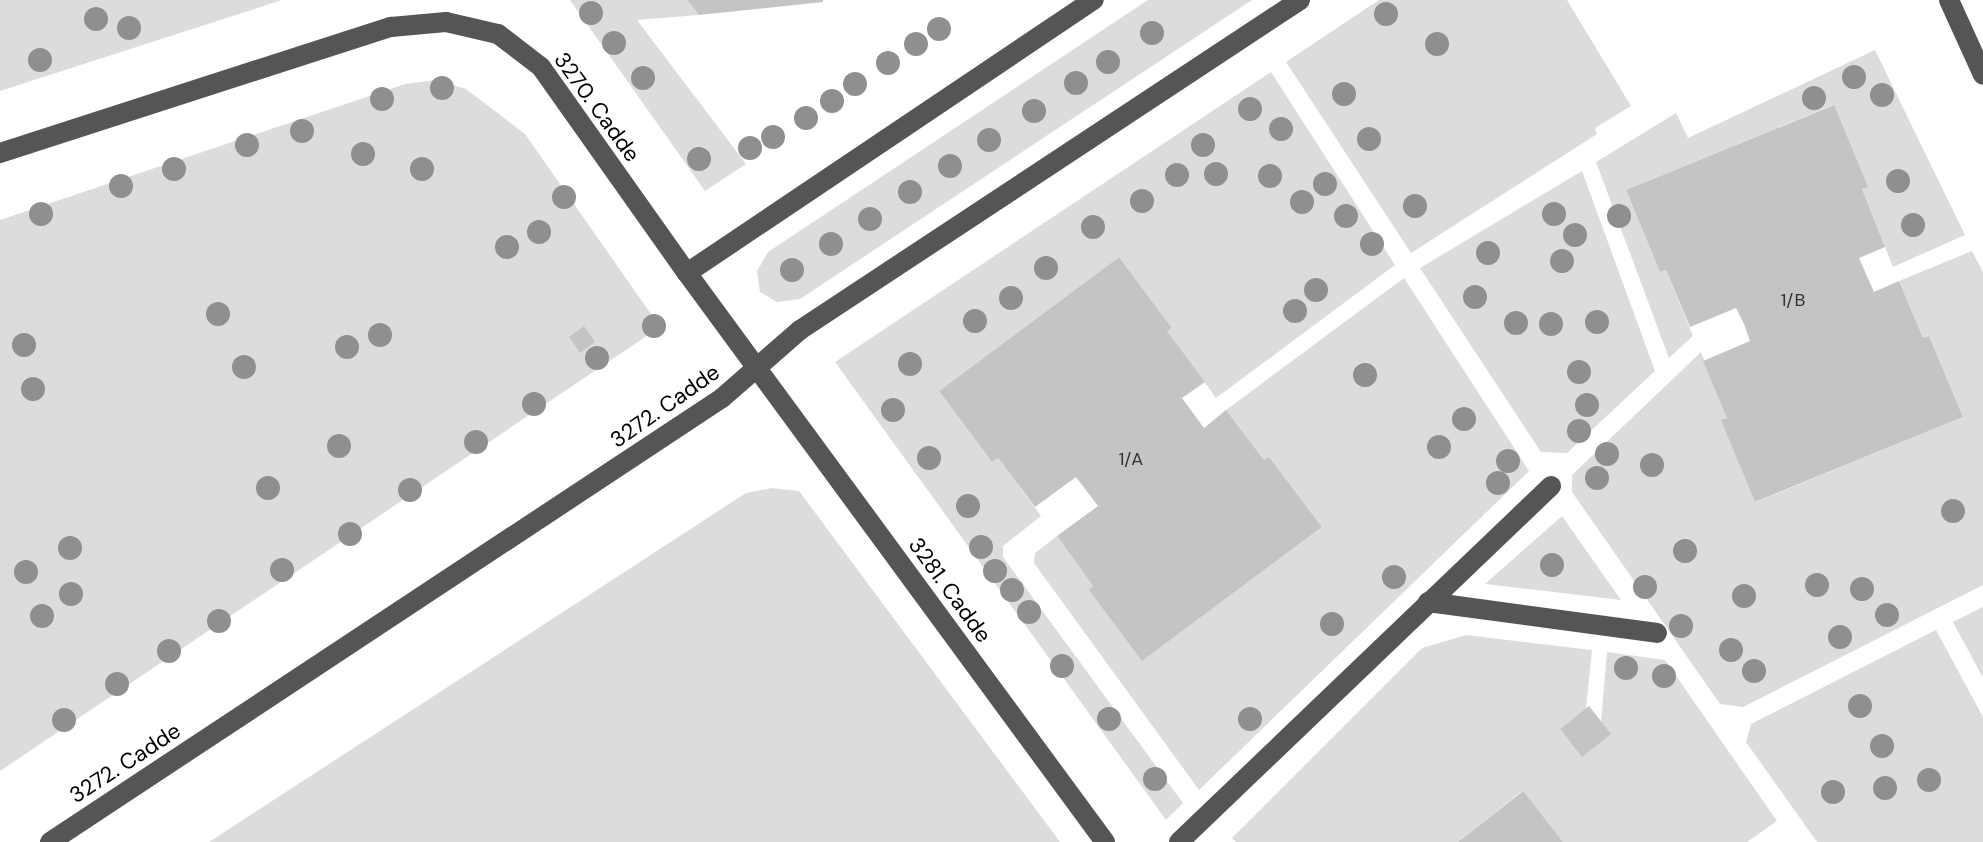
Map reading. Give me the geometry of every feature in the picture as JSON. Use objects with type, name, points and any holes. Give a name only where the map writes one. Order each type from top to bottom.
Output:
[{"type":"street","name":"3272. Cadde","points":[[50,842],[722,398],[800,330],[1300,0]]},
{"type":"street","points":[[1949,0],[1983,75]]},
{"type":"street","points":[[687,273],[1089,1]]},
{"type":"street","name":"3270. Cadde","points":[[0,153],[391,27],[418,22],[472,26],[498,34],[541,67],[757,366]]},
{"type":"street","name":"3281. Cadde","points":[[757,366],[1105,842]]},
{"type":"street","points":[[1179,842],[1551,486]]},
{"type":"street","points":[[1428,602],[1657,633]]},
{"type":"shaded area","points":[[0,0],[282,0],[0,91]]},
{"type":"shaded area","points":[[570,0],[687,0],[699,15],[637,20],[746,164],[705,191]]},
{"type":"shaded area","points":[[1148,0],[1252,0],[800,299],[777,302],[760,292],[757,271],[768,252]]},
{"type":"shaded area","points":[[1379,0],[1567,0],[1631,106],[1595,128],[1597,134],[1411,253],[1286,62]]},
{"type":"shaded area","points":[[1875,50],[1965,235],[1893,267],[1862,189],[1867,186],[1833,105],[1626,190],[1660,272],[1666,270],[1693,336],[1669,358],[1596,162],[1676,113],[1688,138]]},
{"type":"shaded area","points":[[1271,72],[1395,265],[1216,398],[1167,331],[1172,328],[1119,257],[939,391],[992,462],[998,458],[1041,516],[1003,546],[1003,557],[1183,803],[1166,820],[835,362]]},
{"type":"shaded area","points":[[436,80],[466,89],[525,134],[660,327],[0,771],[0,220],[405,84]]},
{"type":"shaded area","points":[[1582,171],[1655,371],[1567,453],[1541,452],[1420,268]]},
{"type":"shaded area","points":[[1972,251],[1983,272],[1983,585],[1743,707],[1720,704],[1572,492],[1572,475],[1701,352],[1727,418],[1722,421],[1756,502],[1963,417],[1929,336],[1923,338],[1899,281]]},
{"type":"shaded area","points":[[1404,278],[1529,471],[1199,790],[1034,563],[1035,553],[1057,536],[1093,586],[1090,591],[1143,660],[1322,527],[1269,457],[1264,460],[1226,410]]},
{"type":"shaded area","points":[[772,488],[799,491],[1060,842],[209,842],[746,493]]},
{"type":"shaded area","points":[[1562,516],[1621,600],[1485,584]]},
{"type":"shaded area","points":[[1983,607],[1983,675],[1982,676],[1953,622]]},
{"type":"shaded area","points":[[1936,630],[1983,717],[1983,842],[1817,842],[1746,742],[1751,724]]},
{"type":"shaded area","points":[[1466,635],[1592,650],[1586,709],[1560,729],[1582,756],[1601,722],[1607,652],[1665,660],[1777,821],[1747,842],[1563,842],[1522,791],[1458,842],[1236,842],[1232,838],[1422,648]]},
{"type":"building","points":[[687,0],[823,0],[823,2],[699,15]]},
{"type":"building","points":[[1834,105],[1868,187],[1862,189],[1885,247],[1859,258],[1874,292],[1899,281],[1923,338],[1929,336],[1963,417],[1755,502],[1721,420],[1727,418],[1703,361],[1750,341],[1744,324],[1736,308],[1690,327],[1666,270],[1660,272],[1626,190]]},
{"type":"building","points":[[1119,257],[1172,328],[1167,331],[1205,382],[1182,398],[1204,428],[1226,410],[1264,460],[1269,457],[1322,527],[1142,661],[1089,590],[1093,586],[1057,536],[1098,506],[1076,477],[1035,507],[998,458],[992,462],[939,391]]},
{"type":"building","points":[[584,326],[595,342],[580,353],[569,337]]},
{"type":"building","points":[[1589,706],[1611,734],[1582,757],[1560,729]]},
{"type":"building","points":[[1523,791],[1563,842],[1458,842]]}]
